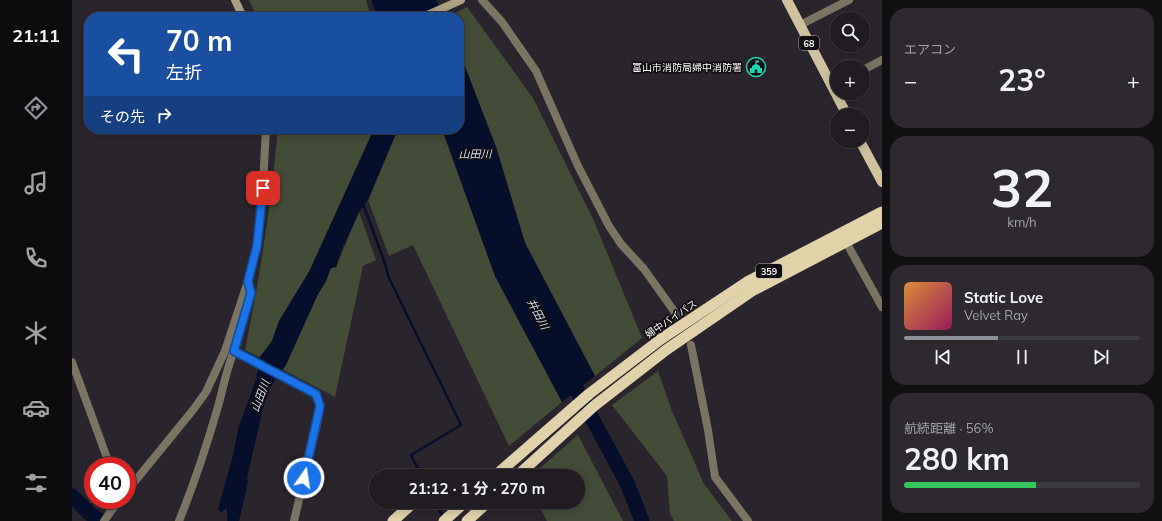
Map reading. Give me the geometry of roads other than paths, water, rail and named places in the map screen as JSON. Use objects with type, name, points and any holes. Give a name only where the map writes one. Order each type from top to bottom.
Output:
[{"type":"highway","name":"婦中バイパス","points":[[503,469],[589,394],[661,339],[747,282],[882,212]]},
{"type":"highway","name":"359","points":[[525,469],[594,406],[666,350],[752,291],[882,223]]},
{"type":"highway","points":[[393,521],[406,509]]},
{"type":"highway","points":[[439,521],[452,509]]},
{"type":"highway","points":[[444,521],[457,509]]},
{"type":"highway","points":[[467,521],[480,509]]},
{"type":"main road","points":[[235,0],[241,12]]},
{"type":"main road","points":[[434,12],[461,0]]},
{"type":"main road","name":"68","points":[[787,0],[830,78]]},
{"type":"main road","points":[[864,148],[882,182]]},
{"type":"street","points":[[482,0],[502,22],[536,71],[578,166],[609,226],[621,244],[644,269],[674,311]]},
{"type":"street","points":[[800,25],[849,0]]},
{"type":"street","points":[[870,66],[882,60]]},
{"type":"street","points":[[136,480],[206,392],[225,351],[248,281],[257,246],[262,202],[266,134]]},
{"type":"street","points":[[846,242],[882,307]]},
{"type":"street","points":[[179,521],[200,469],[224,389],[228,365],[236,352],[251,293],[248,281]]},
{"type":"street","points":[[691,345],[715,477],[748,521]]},
{"type":"street","points":[[236,352],[316,394],[320,406],[318,420],[294,521]]},
{"type":"street","points":[[72,362],[107,457]]},
{"type":"street","points":[[104,521],[112,509]]},
{"type":"water","points":[[371,0],[436,0],[443,12],[376,12]]},
{"type":"water","name":"山田川","points":[[464,64],[496,147],[525,243],[595,376],[562,402],[495,276],[444,134],[464,134]]},
{"type":"water","name":"山田川","points":[[372,134],[396,134],[368,200],[359,212],[342,249],[336,267],[331,268],[286,365],[273,383],[264,404],[239,521],[227,521],[227,508],[221,512],[218,509],[233,455],[238,429],[256,379],[260,357],[272,341],[279,321],[309,272]]},
{"type":"waterway","points":[[363,204],[386,266],[388,276],[461,425],[411,455],[418,469]]},
{"type":"waterway","name":"井田川","points":[[567,372],[627,483],[642,521]]},
{"type":"waterway","points":[[72,496],[90,514],[100,521]]},
{"type":"waterway","points":[[439,509],[443,517]]},
{"type":"tunnel","points":[[674,311],[691,345]]},
{"type":"place","name":"富山市消防局婦中消防署","points":[[756,67]]}]
